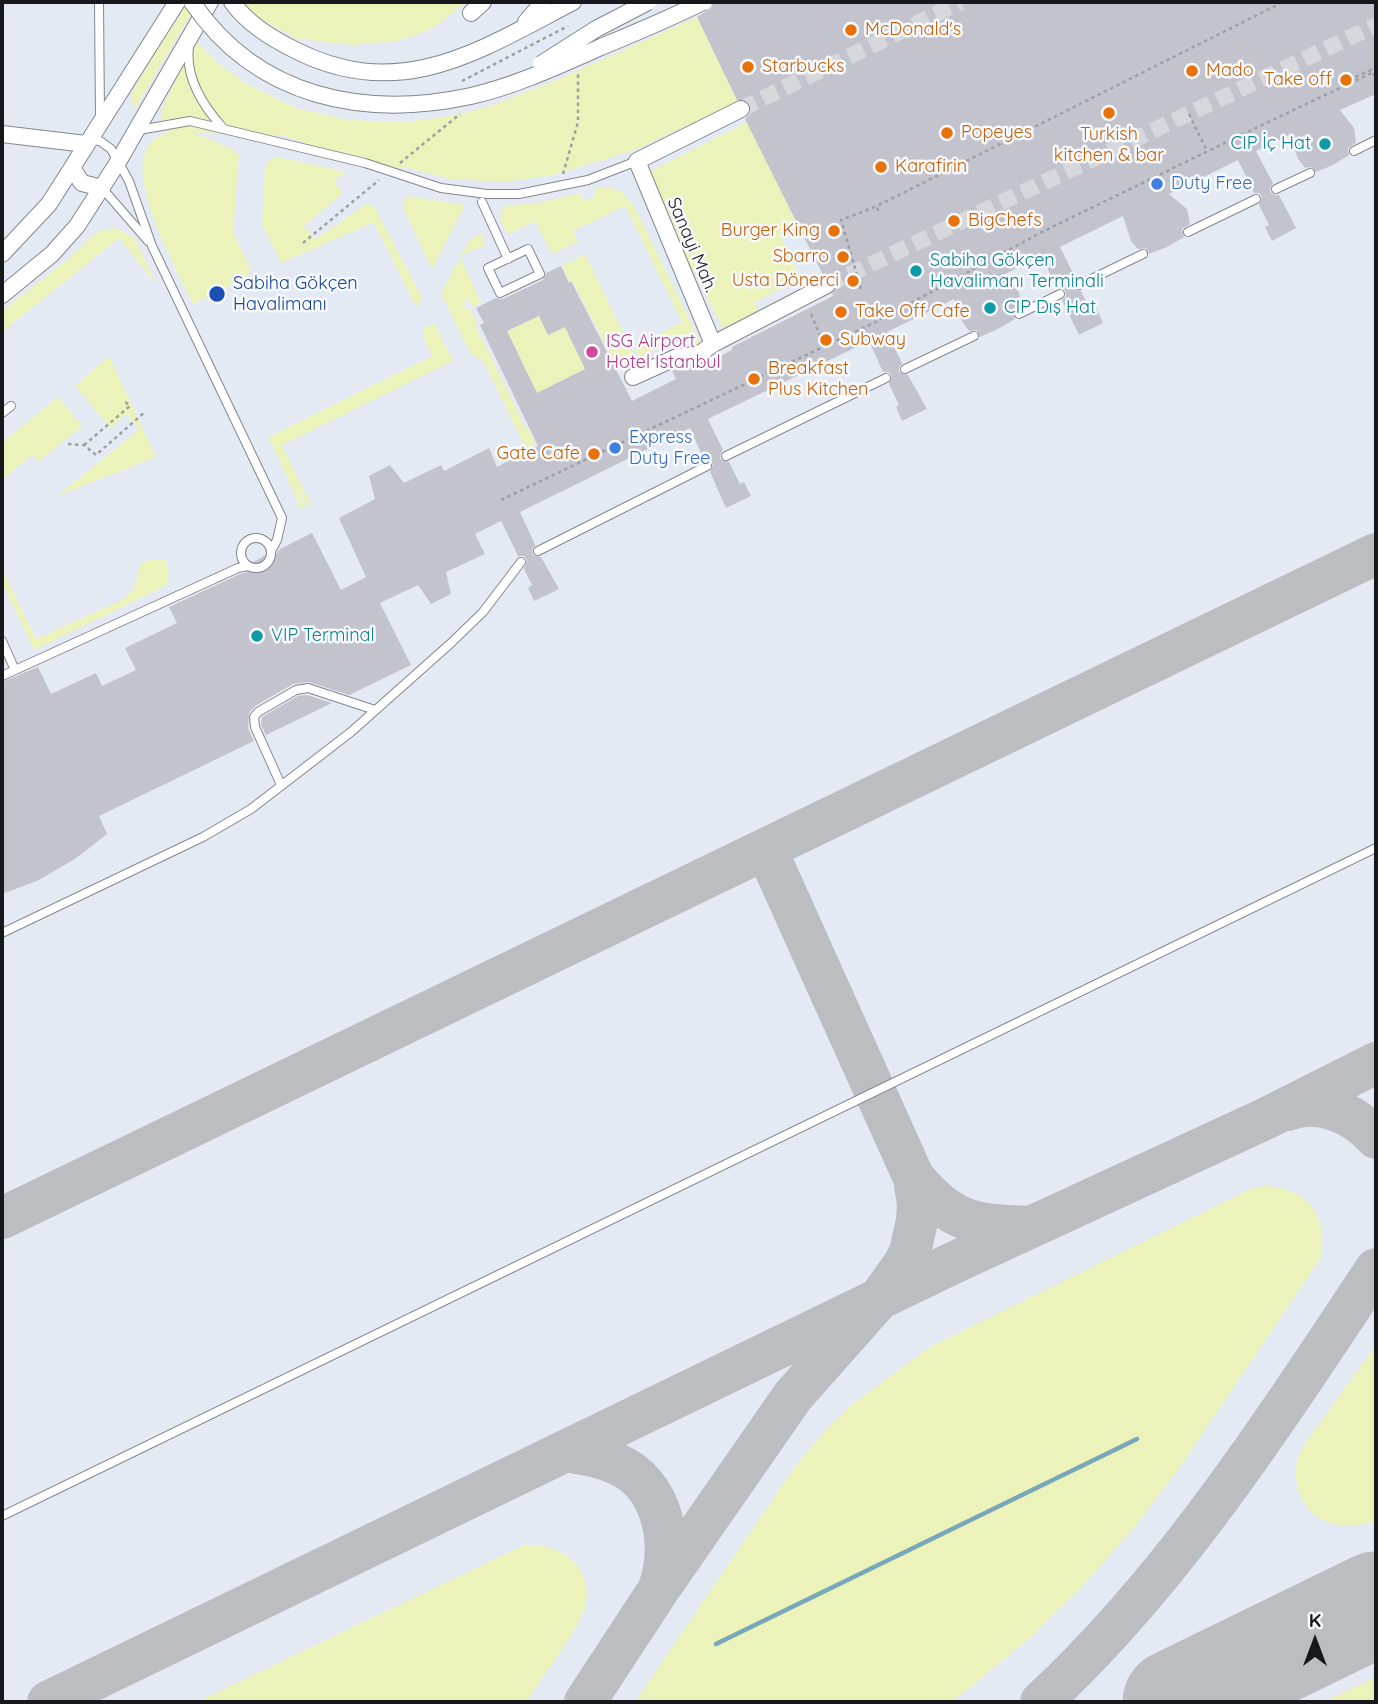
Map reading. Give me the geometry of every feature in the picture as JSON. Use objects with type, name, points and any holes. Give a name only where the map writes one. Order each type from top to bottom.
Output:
[{"type":"street","points":[[2,254],[49,204],[177,2]]},
{"type":"street","points":[[192,2],[216,33],[241,56],[282,81],[331,99],[356,104],[405,105],[473,95],[509,84],[581,56],[703,2]]},
{"type":"street","points":[[2,295],[52,254],[77,226],[118,162],[209,2]]},
{"type":"street","points":[[232,2],[259,29],[309,57],[362,71],[407,72],[428,69],[457,59],[573,2]]},
{"type":"street","points":[[519,29],[544,2]]},
{"type":"street","points":[[509,84],[586,34],[648,2]]},
{"type":"street","points":[[637,161],[741,109]]},
{"type":"street","points":[[2,134],[88,142]]},
{"type":"street","name":"Sanayi Mah.","points":[[637,161],[713,344]]},
{"type":"street","points":[[72,168],[82,183],[102,188]]},
{"type":"street","points":[[633,377],[677,357],[698,355],[713,344],[827,285]]},
{"type":"lane","points":[[99,2],[100,124]]},
{"type":"lane","points":[[191,34],[188,54],[193,84],[208,111],[223,128]]},
{"type":"lane","points":[[136,130],[190,121],[365,163],[441,188],[486,194],[519,194],[588,180],[637,161]]},
{"type":"lane","points":[[1354,151],[1376,140]]},
{"type":"lane","points":[[2,676],[238,568],[255,568],[267,564],[282,518],[152,246],[129,181],[111,149],[100,141],[88,142]]},
{"type":"lane","points":[[1276,189],[1310,173]]},
{"type":"lane","points":[[102,188],[152,246]]},
{"type":"lane","points":[[1188,232],[1256,199]]},
{"type":"lane","points":[[482,202],[508,259]]},
{"type":"lane","points":[[528,249],[540,274],[500,293],[488,268],[508,259],[528,249]]},
{"type":"lane","points":[[1079,285],[1143,254]]},
{"type":"lane","points":[[1019,314],[1060,295]]},
{"type":"lane","points":[[905,369],[974,336]]},
{"type":"lane","points":[[726,456],[886,378]]},
{"type":"lane","points":[[2,413],[11,406]]},
{"type":"lane","points":[[538,551],[707,466]]},
{"type":"lane","points":[[248,566],[241,556],[241,550],[248,540],[261,539],[270,546],[271,551]]},
{"type":"lane","points":[[2,933],[202,837],[251,809],[351,732],[483,612],[521,562]]},
{"type":"lane","points":[[2,641],[15,670]]},
{"type":"lane","points":[[281,785],[253,722],[258,712],[296,690],[308,688],[375,710]]},
{"type":"lane","points":[[2,1516],[1376,848]]},
{"type":"path","points":[[862,289],[841,220],[877,206],[1283,2]]},
{"type":"path","points":[[463,81],[577,22]]},
{"type":"path","points":[[1349,79],[1371,70],[1375,73]]},
{"type":"path","points":[[559,186],[578,122],[578,72]]},
{"type":"path","points":[[501,500],[876,322],[1040,233],[1375,73]]},
{"type":"path","points":[[1189,114],[1207,151]]},
{"type":"path","points":[[877,206],[878,211]]},
{"type":"path","points":[[303,243],[330,220]]},
{"type":"path","points":[[811,314],[820,335]]},
{"type":"path","points":[[84,445],[130,406],[123,400]]},
{"type":"path","points":[[68,444],[84,445],[96,455],[146,411]]},
{"type":"shaded area","points":[[2,2],[1376,2],[1376,1702],[2,1702]]},
{"type":"green space","points":[[186,2],[198,2],[135,109],[131,101],[132,92]]},
{"type":"green space","points":[[240,2],[466,2],[437,25],[419,34],[397,41],[353,45],[297,39],[259,18]]},
{"type":"green space","points":[[697,17],[738,102],[632,151],[553,175],[505,182],[450,179],[404,167],[378,167],[285,136],[193,132],[234,150],[239,157],[233,232],[250,268],[247,277],[193,304],[150,209],[144,182],[144,158],[153,141],[173,132],[168,131],[162,121],[161,111],[194,40],[218,63],[245,83],[296,108],[349,120],[406,122],[462,114],[496,104]]},
{"type":"green space","points":[[747,122],[797,224],[779,233],[801,279],[755,302],[760,314],[725,332],[652,192],[649,172]]},
{"type":"green space","points":[[277,157],[346,172],[334,181],[343,193],[304,226],[316,239],[366,204],[374,206],[422,298],[416,307],[374,222],[281,263],[262,224],[265,166],[270,159]]},
{"type":"green space","points":[[608,187],[622,192],[633,204],[701,343],[694,348],[687,334],[639,357],[634,347],[682,322],[625,206],[573,231],[578,242],[552,254],[535,221],[509,234],[501,220],[505,206],[543,202],[581,193],[583,201],[595,197],[594,189]]},
{"type":"green space","points":[[409,196],[465,205],[432,269],[403,207],[403,201]]},
{"type":"green space","points":[[115,228],[135,238],[156,285],[119,238],[2,332],[2,311],[67,260],[91,237],[102,230]]},
{"type":"green space","points":[[481,234],[485,245],[463,255],[461,259],[481,303],[472,307],[469,300],[466,300],[464,304],[470,309],[478,325],[476,327],[536,444],[526,449],[484,362],[470,353],[441,293],[471,238]]},
{"type":"green space","points":[[585,254],[636,359],[617,367],[562,266]]},
{"type":"green space","points":[[539,316],[549,335],[565,327],[585,369],[537,393],[507,331]]},
{"type":"green space","points":[[434,323],[453,361],[282,445],[311,505],[307,507],[293,479],[305,508],[301,509],[269,437],[432,356],[424,338],[424,328]]},
{"type":"green space","points":[[109,356],[156,457],[57,496],[139,430],[127,414],[111,428],[75,386]]},
{"type":"green space","points":[[58,397],[82,426],[38,462],[32,455],[2,480],[2,443]]},
{"type":"green space","points":[[154,559],[165,560],[169,571],[167,585],[34,650],[2,582],[2,569],[36,639],[122,600],[134,589],[141,563]]},
{"type":"green space","points":[[1265,1186],[1293,1192],[1312,1208],[1322,1230],[1320,1259],[1180,1467],[1137,1524],[1078,1591],[1034,1634],[952,1702],[635,1702],[794,1468],[828,1427],[854,1403],[930,1347],[1236,1196]]},
{"type":"green space","points":[[1376,1345],[1376,1520],[1360,1525],[1337,1525],[1315,1515],[1301,1498],[1297,1483],[1297,1461],[1309,1437]]},
{"type":"green space","points":[[529,1545],[552,1549],[573,1562],[582,1574],[587,1598],[584,1611],[571,1635],[526,1702],[197,1702],[520,1547]]},
{"type":"green space","points":[[1376,1677],[1376,1702],[1324,1702]]},
{"type":"building","name":"Sabiha Gökçen Havalimanı Terminali","points":[[713,2],[1376,2],[1376,94],[1340,110],[1354,128],[1356,143],[1348,148],[1349,155],[1333,165],[1316,172],[1311,167],[1305,168],[1298,159],[1289,135],[1256,151],[1273,183],[1270,192],[1279,195],[1296,228],[1272,241],[1265,227],[1269,225],[1259,205],[1262,197],[1259,193],[1254,193],[1238,160],[1169,194],[1187,209],[1190,224],[1182,229],[1184,237],[1167,247],[1149,254],[1146,248],[1138,249],[1131,241],[1123,216],[1060,247],[1076,279],[1073,288],[1081,291],[1091,312],[1097,309],[1103,323],[1079,335],[1062,300],[1066,297],[1066,292],[1063,288],[1057,288],[1041,256],[1001,276],[1019,292],[1021,306],[1013,311],[1015,319],[998,329],[980,337],[977,330],[969,331],[954,299],[887,332],[902,363],[899,372],[908,375],[927,409],[902,421],[896,407],[899,405],[889,384],[892,376],[889,372],[883,372],[869,341],[708,419],[723,450],[720,459],[729,462],[740,484],[744,482],[751,496],[726,508],[710,472],[713,464],[710,460],[704,460],[690,428],[520,512],[535,545],[533,555],[541,557],[559,589],[534,601],[528,588],[532,585],[524,569],[527,560],[524,556],[518,556],[501,521],[475,534],[485,554],[446,572],[451,594],[431,604],[418,585],[380,603],[411,665],[349,695],[309,682],[293,684],[255,706],[249,713],[248,728],[254,741],[99,816],[107,834],[75,859],[37,881],[2,894],[2,682],[38,667],[51,694],[96,673],[102,686],[136,670],[125,648],[177,623],[169,607],[252,571],[253,562],[266,555],[274,557],[280,549],[312,533],[341,590],[366,577],[339,518],[375,499],[369,476],[390,465],[404,483],[441,465],[444,471],[489,448],[497,467],[538,446],[480,325],[484,323],[476,308],[496,298],[503,299],[543,280],[546,273],[561,266],[632,401],[676,379],[672,371],[680,367],[693,368],[704,364],[833,296],[837,281],[832,276],[823,275],[745,119],[750,114],[751,105],[746,100],[737,100],[697,17],[711,8]],"holes":[[[539,316],[548,335],[565,327],[585,369],[537,393],[507,331]]]},
{"type":"building","points":[[307,695],[332,703],[266,735],[261,725],[262,717],[298,696]]},
{"type":"waterway","points":[[716,1644],[1137,1439]]},
{"type":"taxiway","points":[[2,1218],[1376,554]]},
{"type":"taxiway","points":[[585,1702],[659,1589],[793,1396],[879,1299],[904,1264],[910,1252],[917,1221],[918,1204],[914,1178],[766,849]]},
{"type":"taxiway","points":[[48,1702],[951,1264],[1267,1118],[1376,1063]]},
{"type":"taxiway","points":[[1287,1110],[1311,1106],[1335,1110],[1357,1121],[1376,1138]]},
{"type":"taxiway","points":[[914,1178],[940,1204],[965,1219],[993,1225],[1030,1227]]},
{"type":"taxiway","points":[[1041,1702],[1090,1654],[1136,1603],[1221,1496],[1376,1269]]},
{"type":"taxiway","points":[[565,1451],[598,1457],[617,1464],[633,1473],[645,1485],[655,1500],[665,1534],[666,1551],[660,1585]]},
{"type":"runway","points":[[1175,1702],[1376,1604]]},
{"type":"tunnel","points":[[741,109],[961,2]]},
{"type":"tunnel","points":[[827,285],[1376,25]]},
{"type":"place","name":"McDonald's","points":[[851,30]]},
{"type":"place","name":"Starbucks","points":[[748,67]]},
{"type":"place","name":"Mado","points":[[1192,71]]},
{"type":"place","name":"Take off","points":[[1346,80]]},
{"type":"place","name":"Turkish kitchen & bar","points":[[1109,113]]},
{"type":"place","name":"Popeyes","points":[[947,133]]},
{"type":"place","name":"CIP İç Hat","points":[[1325,144]]},
{"type":"place","name":"Karafirin","points":[[881,167]]},
{"type":"place","name":"Duty Free","points":[[1157,184]]},
{"type":"place","name":"BigChefs","points":[[954,221]]},
{"type":"place","name":"Burger King","points":[[834,231]]},
{"type":"place","name":"Sbarro","points":[[843,257]]},
{"type":"place","name":"Sabiha Gökçen Havalimanı Terminali","points":[[916,271]]},
{"type":"place","name":"Usta Dönerci","points":[[853,281]]},
{"type":"place","name":"Sabiha Gökçen Havalimanı","points":[[217,294]]},
{"type":"place","name":"CIP Dış Hat","points":[[990,308]]},
{"type":"place","name":"Take Off Cafe","points":[[841,312]]},
{"type":"place","name":"Subway","points":[[826,340]]},
{"type":"place","name":"ISG Airport Hotel Istanbul","points":[[592,352]]},
{"type":"place","name":"Breakfast Plus Kitchen","points":[[754,379]]},
{"type":"place","name":"Express Duty Free","points":[[615,448]]},
{"type":"place","name":"Gate Cafe","points":[[594,454]]},
{"type":"place","name":"VIP Terminal","points":[[257,636]]}]
